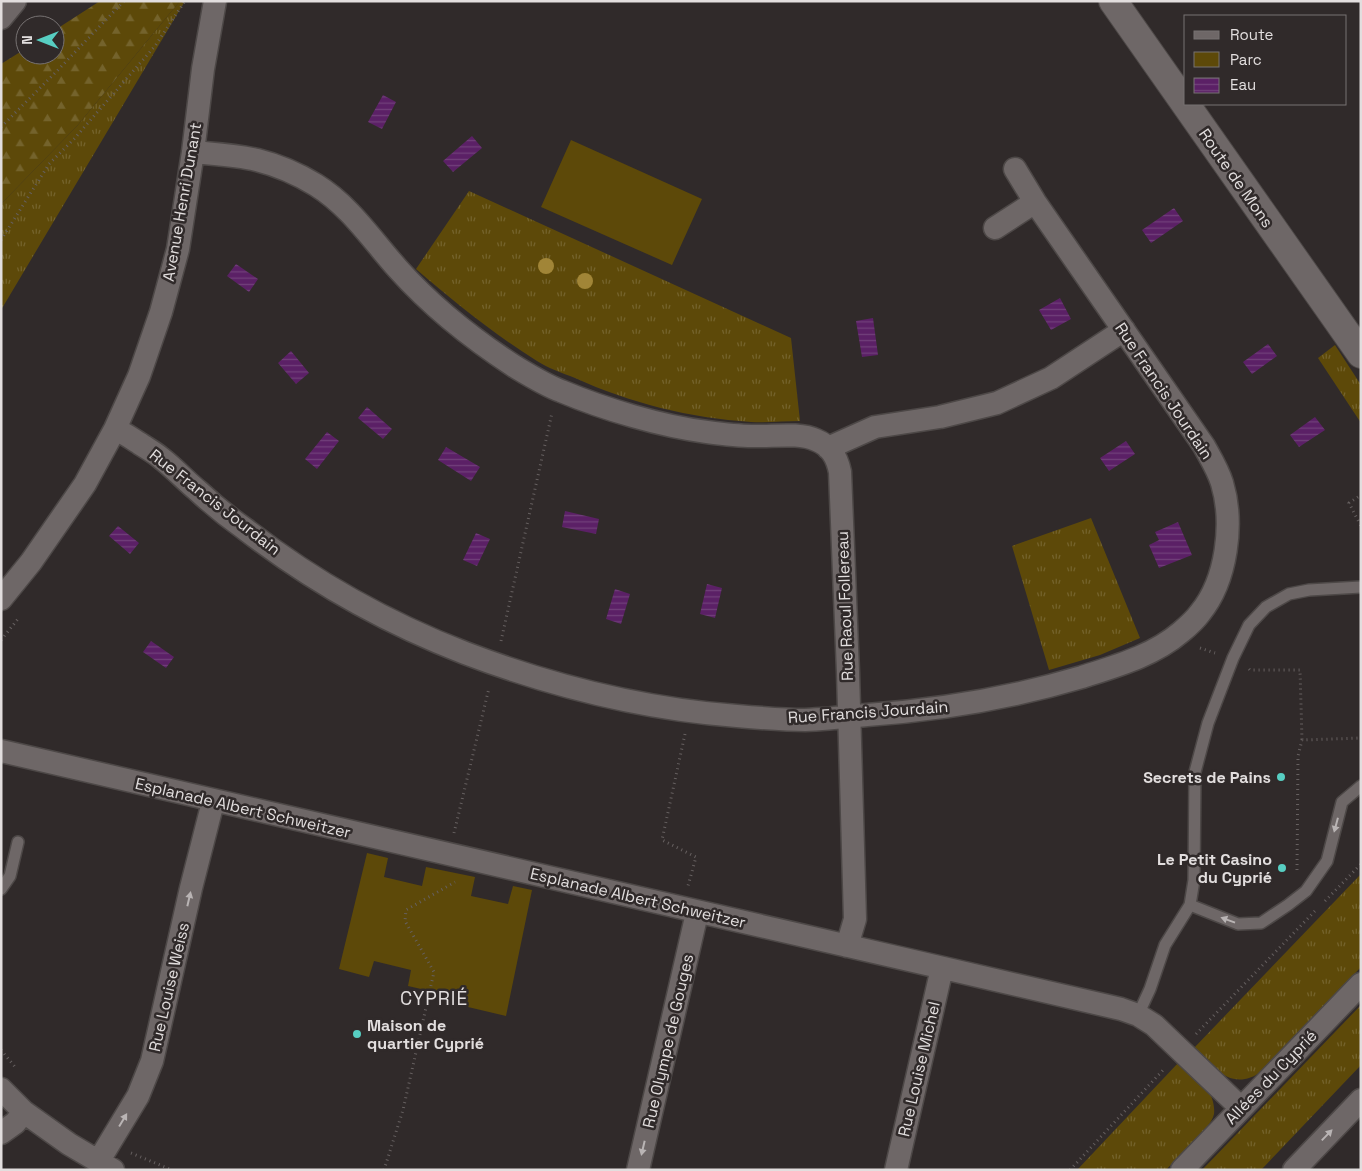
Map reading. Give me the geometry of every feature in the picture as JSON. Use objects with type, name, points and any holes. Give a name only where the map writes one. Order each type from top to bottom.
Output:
[{"type":"main road","name":"Route de Mons","points":[[1112,1],[1184,103]]},
{"type":"main road","name":"Route de Mons","points":[[1185,105],[1361,354]]},
{"type":"street","points":[[1,18],[15,1]]},
{"type":"street","name":"Avenue Henri Dunant","points":[[1,599],[31,562],[85,484],[116,429],[139,376],[162,312],[178,249],[203,70],[215,1]]},
{"type":"street","points":[[193,152],[257,160],[289,171],[317,186],[344,207],[398,269],[436,308],[484,346],[559,391],[652,421],[706,432],[752,436],[801,436],[816,440],[828,448],[875,427],[940,417],[997,403],[1052,378],[1124,330]]},
{"type":"street","name":"Rue Francis Jourdain","points":[[116,429],[159,456],[197,491],[246,530],[302,569],[365,607],[409,629],[464,652],[569,687],[611,698],[690,711],[735,716],[808,720],[930,709],[986,701],[1055,685],[1126,663],[1154,650],[1179,634],[1201,612],[1216,586],[1226,554],[1228,515],[1221,480],[1204,446],[1034,202],[1015,169]]},
{"type":"street","points":[[995,228],[1034,202]]},
{"type":"street","name":"Rue Raoul Follereau","points":[[828,448],[837,459],[840,472],[850,716],[855,919],[847,946]]},
{"type":"street","name":"Esplanade Albert Schweitzer","points":[[1,751],[213,802],[1121,1009],[1138,1015],[1154,1024],[1241,1108]]},
{"type":"street","name":"Rue Louise Weiss","points":[[105,1166],[112,1138],[138,1096],[152,1061],[191,888],[213,802]]},
{"type":"street","name":"Rue Olympe de Gouges","points":[[638,1170],[697,913]]},
{"type":"street","name":"Rue Louise Michel","points":[[896,1170],[942,968]]},
{"type":"street","name":"Allées du Cyprié","points":[[1182,1170],[1361,984]]},
{"type":"street","points":[[1,1089],[24,1112],[69,1144],[105,1166]]},
{"type":"street","points":[[1294,1170],[1361,1100]]},
{"type":"street","points":[[1,1134],[15,1123],[24,1112]]},
{"type":"lane","points":[[1138,1015],[1165,946],[1190,905],[1194,880],[1195,772],[1208,723],[1233,658],[1249,624],[1266,607],[1290,594],[1309,590],[1361,587]]},
{"type":"lane","points":[[1190,905],[1238,924],[1261,923],[1288,906],[1306,891],[1327,861],[1342,802],[1361,786]]},
{"type":"lane","points":[[1,890],[10,876],[18,842]]},
{"type":"path","points":[[1,127],[124,1]]},
{"type":"path","points":[[1,240],[49,164],[74,139],[154,46],[185,1]]},
{"type":"path","points":[[499,647],[552,413]]},
{"type":"path","points":[[1358,497],[1349,503],[1361,526]]},
{"type":"path","points":[[1197,647],[1233,658],[1244,663],[1250,670],[1300,670],[1302,740],[1298,756],[1297,883],[1306,891]]},
{"type":"path","points":[[457,823],[489,687]]},
{"type":"path","points":[[688,888],[696,857],[662,840],[690,711]]},
{"type":"path","points":[[1302,740],[1361,738]]},
{"type":"path","points":[[384,1170],[403,1110],[434,972],[405,921],[406,910],[467,876],[449,855]]},
{"type":"path","points":[[1071,1169],[1181,1051],[1361,864]]},
{"type":"path","points":[[1,1050],[18,1070]]},
{"type":"path","points":[[112,1138],[125,1150],[172,1170]]},
{"type":"green space","points":[[100,1],[180,1],[77,126],[1,204],[1,64],[15,55],[15,65],[65,65],[65,24]]},
{"type":"green space","points":[[180,1],[185,1],[1,310],[1,204],[77,126]]},
{"type":"green space","points":[[571,140],[702,199],[672,265],[541,207]]},
{"type":"green space","points":[[469,191],[791,338],[800,421],[757,422],[728,420],[683,413],[639,402],[550,368],[505,340],[416,269]]},
{"type":"green space","points":[[1335,345],[1361,385],[1361,423],[1318,358]]},
{"type":"green space","points":[[1091,518],[1140,638],[1100,655],[1049,670],[1012,546]]},
{"type":"green space","points":[[367,853],[388,858],[384,877],[422,886],[426,867],[475,877],[471,896],[508,904],[513,886],[532,890],[506,1016],[451,1003],[452,996],[408,986],[411,970],[374,961],[369,977],[339,969]]},
{"type":"green space","points":[[1361,874],[1361,967],[1262,1071],[1242,1080],[1233,1079],[1217,1070],[1194,1048]]},
{"type":"green space","points":[[1361,1005],[1361,1065],[1261,1170],[1202,1170]]},
{"type":"green space","points":[[1179,1062],[1204,1085],[1214,1104],[1212,1120],[1193,1143],[1166,1170],[1078,1169]]},
{"type":"water","points":[[383,95],[396,102],[382,129],[368,122]]},
{"type":"water","points":[[472,136],[482,148],[453,172],[443,161]]},
{"type":"water","points":[[1174,208],[1183,221],[1151,243],[1142,230]]},
{"type":"water","points":[[236,264],[258,279],[249,292],[227,276]]},
{"type":"water","points":[[1060,298],[1071,319],[1051,330],[1039,310]]},
{"type":"water","points":[[873,318],[878,355],[862,357],[856,321]]},
{"type":"water","points":[[1268,344],[1277,356],[1252,374],[1243,362]]},
{"type":"water","points":[[291,351],[309,373],[296,384],[278,363]]},
{"type":"water","points":[[367,407],[392,429],[383,439],[358,418]]},
{"type":"water","points":[[1315,417],[1325,430],[1299,447],[1290,435]]},
{"type":"water","points":[[327,432],[339,441],[317,469],[305,459]]},
{"type":"water","points":[[1126,441],[1135,454],[1109,471],[1100,458]]},
{"type":"water","points":[[446,447],[480,467],[471,481],[438,460]]},
{"type":"water","points":[[565,511],[599,519],[596,534],[562,527]]},
{"type":"water","points":[[1178,522],[1192,555],[1159,568],[1149,545],[1159,540],[1155,532]]},
{"type":"water","points":[[118,526],[139,543],[130,554],[109,536]]},
{"type":"water","points":[[476,533],[490,539],[477,566],[463,560]]},
{"type":"water","points":[[707,584],[722,588],[715,618],[700,614]]},
{"type":"water","points":[[615,589],[630,594],[621,624],[606,619]]},
{"type":"water","points":[[151,641],[174,657],[166,668],[143,652]]},
{"type":"place","name":"Secrets de Pains","points":[[1281,777]]},
{"type":"place","name":"Le Petit Casino du Cyprié","points":[[1282,868]]},
{"type":"place","name":"Maison de quartier Cyprié","points":[[357,1034]]},
{"type":"district","name":"CYPRIÉ","points":[[434,998]]}]
